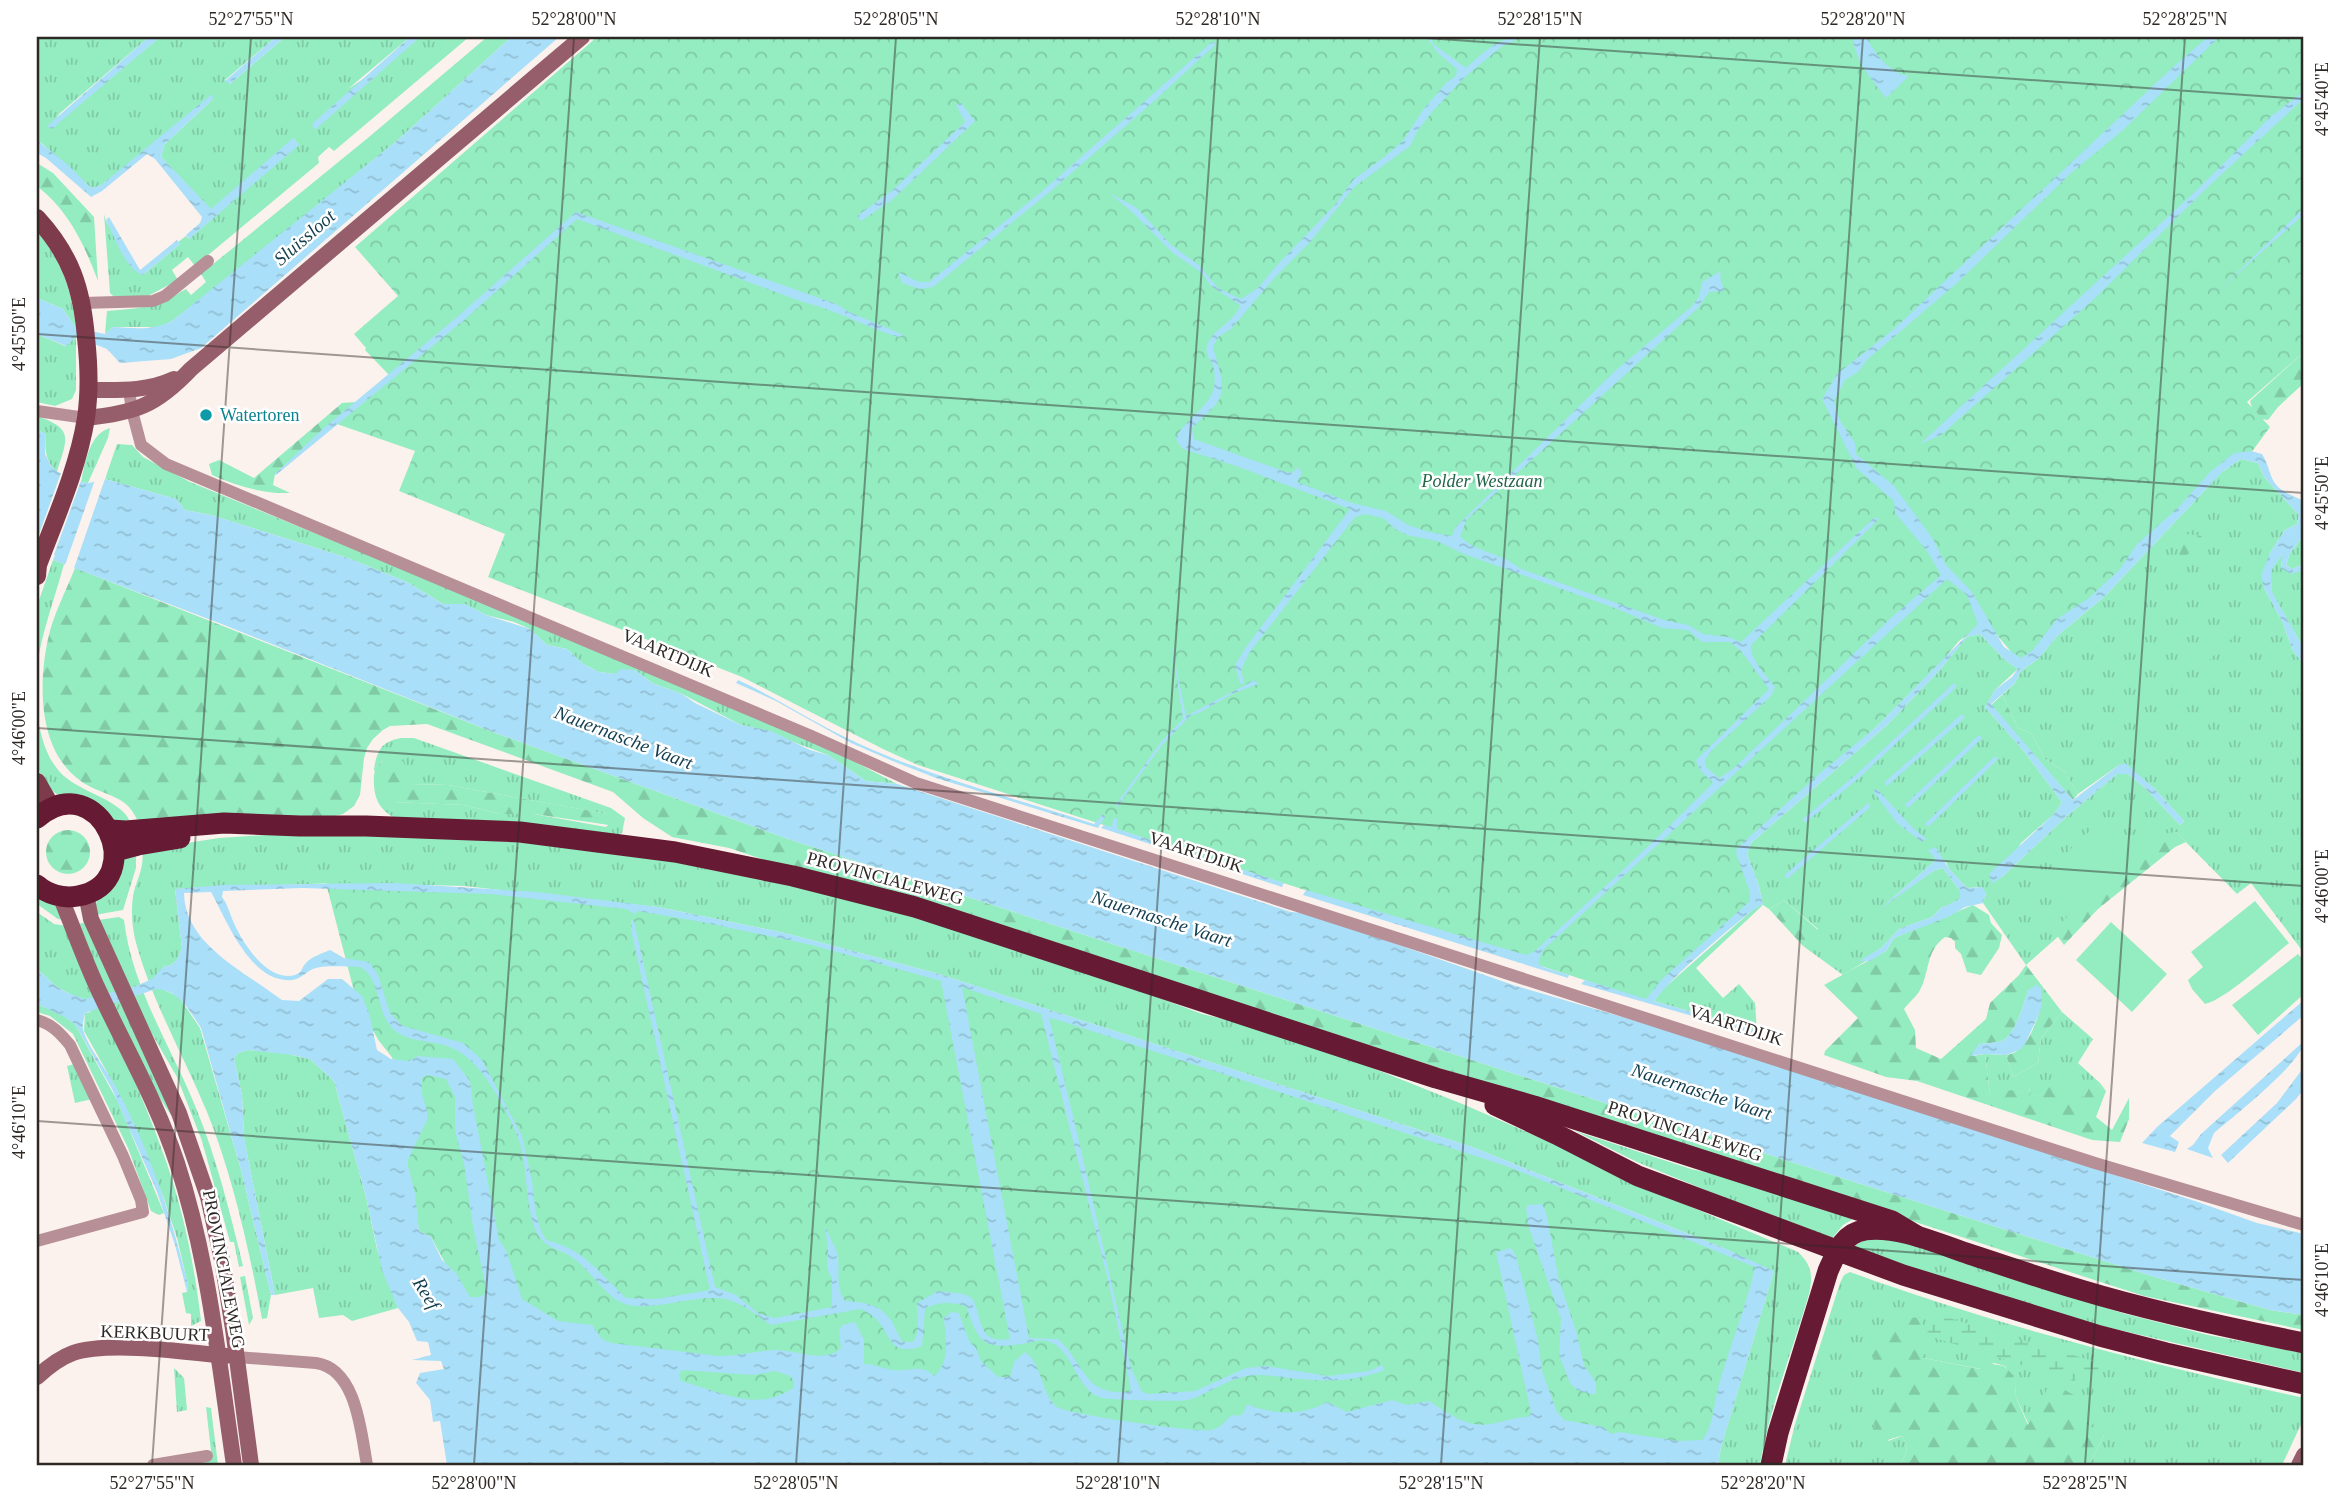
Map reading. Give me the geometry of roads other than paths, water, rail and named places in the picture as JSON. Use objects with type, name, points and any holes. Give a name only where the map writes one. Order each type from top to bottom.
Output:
[{"type":"highway","points":[[37,885],[42,890],[60,896],[86,894],[104,881],[110,872],[115,851],[110,830],[95,813],[85,808],[62,805],[44,813]]},
{"type":"highway","name":"PROVINCIALEWEG","points":[[110,830],[215,823],[520,832],[675,852],[793,876],[915,908],[1436,1078],[1534,1106],[1892,1221],[1917,1236]]},
{"type":"highway","name":"PROVINCIALEWEG","points":[[115,851],[194,836],[300,826]]},
{"type":"highway","name":"PROVINCIALEWEG","points":[[1436,1078],[1638,1176],[1969,1297],[2100,1336],[2304,1384]]},
{"type":"highway","points":[[1771,1465],[1778,1433],[1828,1271],[1838,1250],[1854,1233],[1867,1229],[1917,1236],[2129,1303],[2304,1343]]},
{"type":"main road","points":[[86,418],[132,411],[155,401],[582,37]]},
{"type":"main road","points":[[37,218],[65,254],[79,289],[87,346],[89,390],[86,418],[73,468],[37,569]]},
{"type":"main road","points":[[89,390],[129,390],[156,386],[191,369]]},
{"type":"main road","points":[[37,782],[44,813]]},
{"type":"main road","name":"PROVINCIALEWEG","points":[[86,894],[91,919],[175,1104],[198,1164],[222,1260],[251,1465]]},
{"type":"main road","name":"PROVINCIALEWEG","points":[[60,896],[96,986],[150,1094],[177,1161],[201,1249],[234,1465]]},
{"type":"main road","name":"KERKBUURT","points":[[37,1377],[62,1358],[76,1352],[92,1350],[166,1350],[237,1357]]},
{"type":"main road","points":[[2299,1465],[2304,1455]]},
{"type":"street","points":[[82,303],[134,304],[153,301],[165,296],[208,261]]},
{"type":"street","name":"VAARTDIJK","points":[[129,390],[141,445],[166,464],[809,735],[916,783],[2082,1159],[2304,1225]]},
{"type":"street","points":[[37,411],[86,418]]},
{"type":"street","points":[[37,1020],[60,1032],[70,1045],[123,1156],[141,1200],[143,1213],[37,1241]]},
{"type":"street","points":[[237,1357],[316,1363],[331,1367],[349,1388],[367,1465]]},
{"type":"street","points":[[153,1465],[207,1456]]},
{"type":"water","points":[[149,37],[160,37],[52,129],[47,126]]},
{"type":"water","points":[[276,37],[285,37],[230,84],[225,81]]},
{"type":"water","points":[[410,37],[420,37],[315,130],[312,124]]},
{"type":"water","name":"Sluissloot","points":[[511,37],[559,37],[201,348],[171,359],[120,363],[107,349],[76,337],[66,346],[37,334],[37,298],[63,309],[76,328],[105,334],[113,327],[150,328],[172,321],[399,139]]},
{"type":"water","points":[[1426,37],[1431,37],[1433,44],[1466,68],[1498,43],[1521,37],[1501,47],[1466,76],[1432,112],[1410,146],[1354,187],[1311,241],[1276,276],[1231,329],[1218,337],[1213,347],[1222,391],[1216,404],[1192,429],[1194,439],[1283,471],[1292,473],[1298,467],[1302,473],[1297,482],[1352,503],[1386,511],[1408,525],[1452,536],[1455,528],[1616,370],[1691,307],[1699,297],[1702,282],[1721,271],[1724,291],[1709,292],[1698,308],[1467,519],[1460,536],[1475,547],[1506,559],[1524,570],[1664,620],[1688,625],[1703,634],[1728,637],[1741,642],[1875,517],[1879,519],[1751,645],[1756,662],[1775,687],[1771,696],[1712,750],[1705,760],[1705,766],[1719,778],[1734,768],[1893,616],[1941,575],[1927,551],[1895,513],[1894,501],[1857,469],[1822,399],[1837,374],[1894,329],[2172,68],[2208,37],[2219,37],[2123,130],[2071,173],[1957,283],[1868,359],[1858,372],[1845,380],[1834,401],[1840,421],[1855,443],[1856,454],[1894,486],[1933,539],[1946,565],[1972,592],[2004,647],[2021,658],[2032,651],[2057,619],[2089,598],[2120,569],[2137,544],[2178,508],[2211,471],[2234,453],[2251,451],[2262,454],[2277,485],[2304,501],[2304,535],[2290,553],[2286,565],[2292,569],[2304,564],[2304,570],[2291,574],[2281,568],[2282,554],[2271,571],[2272,592],[2304,649],[2304,665],[2292,649],[2283,623],[2264,588],[2261,575],[2270,553],[2285,530],[2297,524],[2299,515],[2264,477],[2258,463],[2241,459],[2222,472],[2105,596],[2057,636],[2038,659],[2021,671],[2015,683],[1991,704],[2073,800],[2125,763],[2154,788],[2184,821],[2180,825],[2128,774],[2117,774],[2001,878],[1992,883],[1989,874],[2054,814],[2062,802],[2023,750],[1985,707],[1995,690],[2018,669],[2004,659],[1980,634],[1967,637],[1886,726],[1751,843],[1747,854],[1763,904],[1698,956],[1654,1001],[1757,1031],[1755,1034],[1581,984],[1585,980],[1646,999],[1662,979],[1750,901],[1750,893],[1736,853],[1737,848],[1820,773],[1875,728],[1978,624],[1967,595],[1947,579],[1543,950],[1538,963],[1569,975],[1568,978],[1303,895],[1306,890],[1526,955],[1535,951],[1580,910],[1713,783],[1700,770],[1696,760],[1769,689],[1741,651],[1730,642],[1702,642],[1688,630],[1662,628],[1615,608],[1464,554],[1437,541],[1407,535],[1383,518],[1365,514],[1355,517],[1249,653],[1241,670],[1244,683],[1240,684],[1235,665],[1246,647],[1350,509],[1183,449],[1178,443],[1176,438],[1180,431],[1212,394],[1215,376],[1207,345],[1235,315],[1240,305],[1211,286],[1202,273],[1173,253],[1109,193],[1137,208],[1171,245],[1199,265],[1218,288],[1241,299],[1259,287],[1334,206],[1354,179],[1403,141],[1423,110],[1447,82],[1456,76],[1457,69],[1439,54]]},
{"type":"water","points":[[1853,37],[1866,37],[1889,67],[1909,76],[1886,98],[1860,62]]},
{"type":"water","points":[[1212,42],[1216,44],[1153,102],[1052,190],[933,287],[920,289],[902,283],[898,272],[919,282],[929,282],[1040,193]]},
{"type":"water","points":[[2304,91],[2304,101],[2211,184],[2092,301],[1941,435],[1920,444],[2197,190],[2269,118]]},
{"type":"water","points":[[212,94],[213,99],[164,145],[161,157],[211,209],[293,138],[299,145],[189,239],[186,235],[200,223],[202,217],[155,159],[147,154],[91,197],[37,153],[37,139],[91,188],[100,186]]},
{"type":"water","points":[[961,103],[975,121],[892,200],[861,221],[857,216],[894,189],[965,122],[956,105]]},
{"type":"water","points":[[2304,208],[2304,214],[2215,294]]},
{"type":"water","points":[[576,212],[836,304],[904,335],[898,337],[886,333],[577,219],[463,321],[274,475],[325,427],[457,317]]},
{"type":"water","points":[[109,217],[140,270],[177,240],[180,244],[143,275],[130,266],[121,251],[106,220]]},
{"type":"water","name":"Nauernasche Vaart","points":[[37,430],[46,434],[45,454],[51,466],[81,482],[105,479],[176,499],[185,510],[211,515],[348,558],[407,582],[443,604],[465,604],[486,615],[530,629],[547,645],[567,649],[583,664],[599,672],[615,674],[621,669],[635,670],[652,683],[682,694],[741,725],[771,731],[810,750],[828,755],[866,781],[897,784],[1291,912],[1362,932],[1513,985],[1660,1028],[2257,1223],[2304,1234],[2304,1315],[2270,1310],[2155,1277],[1602,1102],[788,839],[498,734],[53,560],[55,555],[37,549]]},
{"type":"water","points":[[1171,641],[1186,716],[1255,680],[1258,684],[1191,715],[1162,745],[1117,807],[1115,806],[1161,742],[1183,719]]},
{"type":"water","points":[[738,680],[851,740],[911,765],[1094,824],[1103,814],[1105,817],[1098,828],[936,778],[851,743],[776,701],[736,683]]},
{"type":"water","points":[[1877,789],[1926,839],[1922,842],[1897,823],[1873,791]]},
{"type":"water","points":[[1113,818],[1117,818],[1117,829],[1284,883],[1282,887],[1101,828],[1104,825],[1112,827]]},
{"type":"water","points":[[1936,847],[1949,869],[1967,888],[1982,887],[1986,893],[1983,903],[1965,907],[1948,917],[1894,938],[1886,951],[1870,961],[1859,961],[1881,948],[1899,929],[1932,917],[1941,908],[1960,899],[1960,891],[1943,868],[1935,870],[1879,910],[1936,860],[1928,850]]},
{"type":"water","name":"Reef","points":[[393,883],[537,892],[658,907],[785,933],[939,974],[1472,1147],[1726,1249],[1774,1271],[1721,1447],[1718,1465],[447,1465],[440,1421],[433,1422],[430,1400],[416,1383],[420,1373],[444,1369],[441,1361],[412,1360],[431,1355],[428,1342],[417,1341],[409,1322],[398,1308],[382,1270],[366,1197],[334,1081],[310,1059],[293,1055],[248,1050],[238,1053],[234,1058],[242,1095],[244,1138],[275,1295],[271,1295],[241,1170],[201,1028],[192,1014],[177,997],[156,989],[85,1013],[85,1035],[135,1126],[166,1204],[188,1285],[187,1292],[157,1192],[112,1089],[75,1024],[37,1004],[37,969],[57,987],[85,999],[136,986],[152,979],[163,967],[177,960],[182,948],[175,889],[223,885]],"holes":[[[302,888],[490,894],[626,909],[635,914],[638,911],[702,922],[812,945],[941,981],[1010,1339],[1000,1340],[987,1335],[973,1299],[964,1294],[938,1291],[917,1303],[918,1328],[915,1338],[913,1342],[903,1342],[883,1311],[865,1303],[845,1301],[839,1285],[837,1253],[825,1225],[827,1268],[832,1279],[832,1307],[775,1318],[759,1314],[736,1295],[715,1287],[634,921],[631,919],[631,930],[710,1290],[656,1299],[626,1298],[581,1256],[571,1249],[546,1240],[536,1214],[522,1136],[482,1060],[463,1043],[403,1026],[390,1013],[378,975],[369,962],[344,958],[330,950],[311,959],[295,975],[285,976],[265,967],[237,930],[222,897],[223,891]],[[211,892],[242,948],[264,972],[277,979],[292,980],[316,968],[360,967],[371,978],[386,1020],[396,1032],[453,1048],[473,1063],[487,1080],[517,1135],[537,1232],[547,1244],[573,1258],[620,1302],[643,1306],[699,1299],[725,1299],[744,1306],[771,1325],[860,1309],[879,1322],[894,1344],[909,1349],[922,1346],[925,1309],[940,1303],[966,1306],[974,1328],[984,1341],[998,1346],[1043,1340],[1054,1344],[1068,1358],[1085,1386],[1092,1393],[1108,1399],[1183,1401],[1247,1376],[1333,1380],[1384,1370],[1382,1365],[1369,1371],[1328,1376],[1266,1366],[1246,1368],[1195,1391],[1149,1394],[1142,1392],[1131,1368],[1049,1018],[1509,1167],[1755,1267],[1718,1388],[1711,1422],[1702,1440],[1678,1441],[1619,1432],[1611,1434],[1603,1427],[1564,1420],[1557,1412],[1542,1371],[1538,1340],[1516,1256],[1511,1248],[1496,1252],[1531,1413],[1528,1417],[1481,1425],[1465,1422],[1429,1401],[1407,1405],[1392,1400],[1347,1412],[1327,1402],[1298,1412],[1277,1412],[1247,1404],[1239,1416],[1232,1415],[1221,1426],[1211,1430],[1159,1426],[1083,1414],[1057,1407],[1051,1401],[1035,1364],[1025,1352],[1014,1362],[1010,1377],[998,1377],[981,1361],[976,1348],[969,1341],[959,1313],[951,1312],[944,1318],[945,1357],[934,1376],[920,1369],[894,1370],[864,1364],[864,1340],[855,1322],[842,1325],[839,1331],[841,1348],[834,1353],[819,1356],[776,1350],[719,1356],[611,1343],[602,1339],[592,1325],[558,1321],[522,1299],[506,1250],[499,1240],[470,1081],[453,1059],[418,1056],[409,1061],[391,1059],[377,1050],[369,1013],[362,996],[342,979],[328,979],[299,1001],[282,1000],[229,963],[203,940],[193,926],[184,893]],[[962,987],[1041,1014],[1108,1280],[1131,1389],[1129,1392],[1114,1392],[1094,1384],[1058,1339],[1029,1338]],[[427,1075],[446,1079],[455,1097],[455,1131],[464,1164],[485,1284],[485,1294],[480,1297],[470,1297],[456,1273],[442,1260],[431,1237],[419,1231],[415,1193],[407,1162],[427,1120],[422,1078]],[[682,1370],[754,1375],[775,1371],[790,1376],[794,1387],[780,1395],[752,1400],[681,1381],[679,1375]]]},
{"type":"water","points":[[2037,985],[2041,988],[2042,1005],[2025,1044],[2019,1050],[2006,1055],[1970,1056],[1979,1044],[2000,1042],[2007,1037],[2019,1018],[2028,990]]},
{"type":"water","points":[[2304,1000],[2304,1015],[2215,1091],[2170,1136],[2179,1142],[2175,1152],[2142,1143],[2157,1127]]},
{"type":"water","points":[[2304,1041],[2301,1050],[2280,1075],[2214,1133],[2208,1148],[2213,1158],[2187,1149],[2201,1134]]},
{"type":"water","points":[[2304,1067],[2304,1089],[2228,1163],[2221,1155],[2277,1103]]},
{"type":"water","points":[[1542,1204],[1546,1212],[1559,1280],[1584,1365],[1596,1383],[1596,1395],[1577,1390],[1570,1383],[1559,1355],[1561,1319],[1529,1228],[1526,1208],[1528,1205]]},
{"type":"waterway","points":[[1805,820],[1859,775],[1954,686]]},
{"type":"waterway","points":[[1887,783],[1962,717]]},
{"type":"waterway","points":[[1908,805],[1979,738]]},
{"type":"waterway","points":[[1928,824],[1995,759]]},
{"type":"waterway","points":[[1787,876],[1868,806]]},
{"type":"place","name":"Watertoren","points":[[206,415]]},
{"type":"park label","name":"Polder Westzaan","points":[[1482,481]]}]
